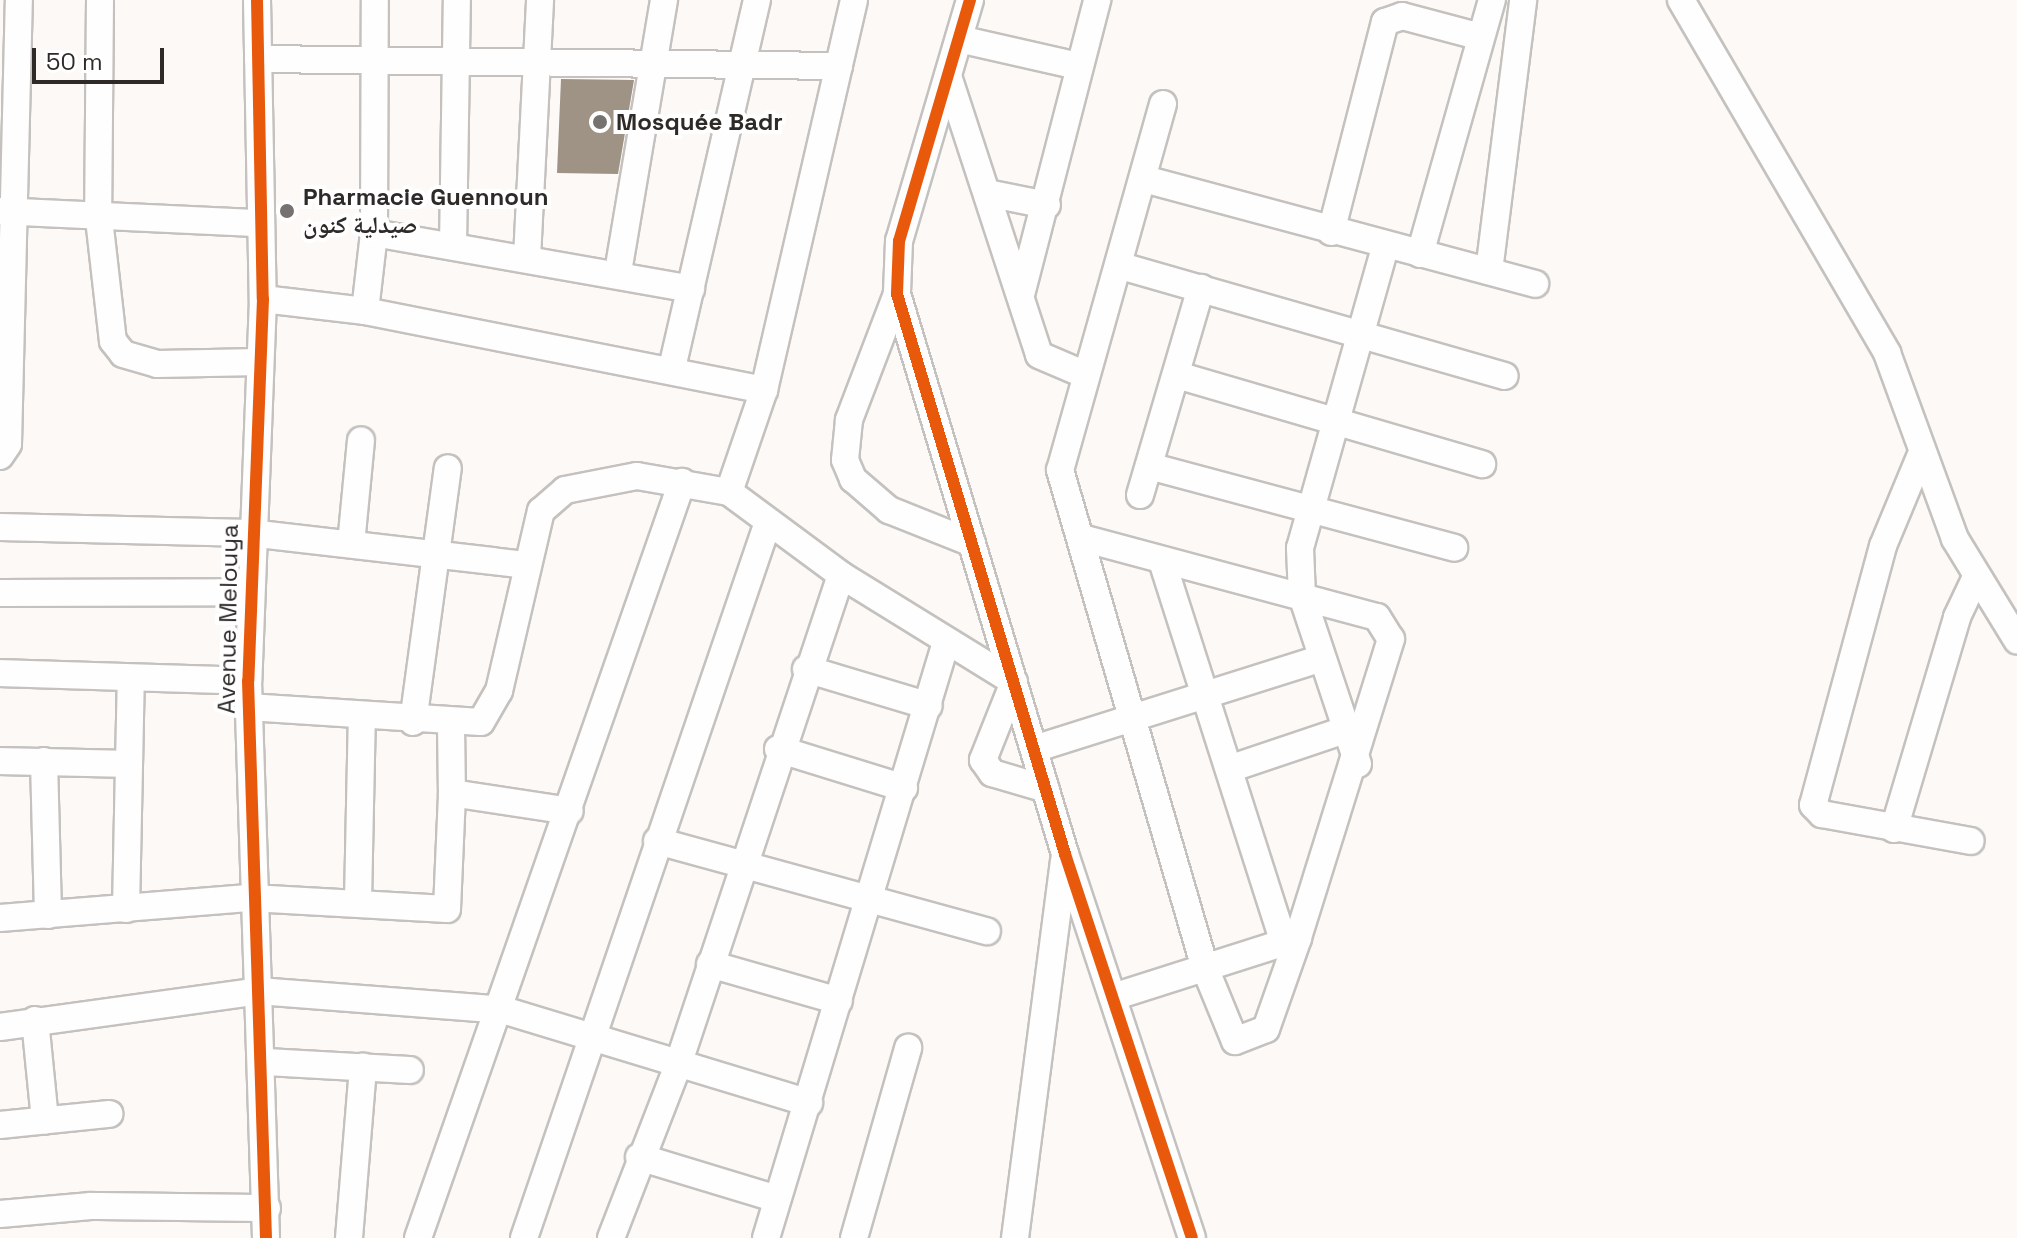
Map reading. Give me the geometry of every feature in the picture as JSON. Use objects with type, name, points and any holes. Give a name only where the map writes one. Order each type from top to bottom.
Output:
[{"type":"street","points":[[0,456],[8,444],[8,81],[19,0]]},
{"type":"street","points":[[100,0],[98,210],[105,318],[123,354],[157,364],[260,362]]},
{"type":"street","name":"Avenue Melouya","points":[[257,0],[258,223],[263,299],[250,533],[248,694],[251,898],[266,1062],[266,1238]]},
{"type":"street","points":[[365,311],[374,233],[375,0]]},
{"type":"street","points":[[453,246],[457,0]]},
{"type":"street","points":[[527,258],[540,59],[540,0]]},
{"type":"street","points":[[618,272],[658,63],[664,0]]},
{"type":"street","points":[[672,368],[757,0]]},
{"type":"street","points":[[729,492],[764,390],[854,0]]},
{"type":"street","points":[[970,0],[899,241],[897,294],[849,420],[845,460],[853,479],[889,510],[972,543]]},
{"type":"street","points":[[1022,291],[1047,205],[1078,66],[1097,0]]},
{"type":"street","points":[[1420,254],[1477,36],[1492,0]]},
{"type":"street","points":[[1489,271],[1523,0]]},
{"type":"street","points":[[1681,0],[1887,353],[1920,457],[1976,577],[2017,640]]},
{"type":"street","points":[[1331,232],[1385,22],[1402,16],[1477,36]]},
{"type":"street","points":[[959,39],[1078,66]]},
{"type":"street","points":[[258,59],[375,55],[458,60],[743,61],[839,66]]},
{"type":"street","points":[[948,76],[992,194],[1039,355],[1086,375]]},
{"type":"street","points":[[1082,538],[1163,564],[1377,617],[1391,639],[1358,764],[1291,940],[1266,1029],[1239,1042],[1230,1037],[1205,968],[1129,713],[1059,460],[1121,266],[1163,104]]},
{"type":"street","points":[[1144,179],[1385,247],[1535,284]]},
{"type":"street","points":[[992,194],[1047,205]]},
{"type":"street","points":[[6,211],[98,210],[258,223]]},
{"type":"street","points":[[374,233],[618,272],[691,289]]},
{"type":"street","points":[[1358,764],[1319,659],[1302,596],[1300,548],[1385,247]]},
{"type":"street","points":[[1121,266],[1361,329],[1505,376]]},
{"type":"street","points":[[1140,495],[1201,288]]},
{"type":"street","points":[[897,294],[1065,854],[1192,1238]]},
{"type":"street","points":[[263,299],[365,311],[672,368],[764,390]]},
{"type":"street","points":[[1177,375],[1482,464]]},
{"type":"street","points":[[351,544],[361,440]]},
{"type":"street","points":[[1920,457],[1883,546],[1813,805],[1822,814],[1971,841]]},
{"type":"street","points":[[1149,466],[1454,548]]},
{"type":"street","points":[[413,722],[440,560],[448,468]]},
{"type":"street","points":[[0,673],[131,678],[413,722],[451,725],[481,722],[493,709],[541,511],[565,490],[637,476],[729,492],[767,525],[841,575],[1014,682]]},
{"type":"street","points":[[418,1238],[503,1010],[682,482]]},
{"type":"street","points":[[524,1238],[767,525]]},
{"type":"street","points":[[0,527],[250,533],[351,544],[440,560],[527,565]]},
{"type":"street","points":[[1163,564],[1229,769],[1291,940]]},
{"type":"street","points":[[611,1238],[639,1157],[678,1065],[778,749],[841,575]]},
{"type":"street","points":[[1894,829],[1957,617],[1976,577]]},
{"type":"street","points":[[0,593],[249,592]]},
{"type":"street","points":[[766,1238],[946,642]]},
{"type":"street","points":[[1034,749],[1129,713],[1319,659]]},
{"type":"street","points":[[806,669],[929,706]]},
{"type":"street","points":[[126,909],[131,678]]},
{"type":"street","points":[[1014,682],[983,760],[992,773],[1046,789]]},
{"type":"street","points":[[358,901],[362,715]]},
{"type":"street","points":[[0,918],[251,898],[358,901],[449,908],[451,725]]},
{"type":"street","points":[[1229,769],[1345,730]]},
{"type":"street","points":[[778,749],[904,788]]},
{"type":"street","points":[[0,761],[129,764]]},
{"type":"street","points":[[44,761],[48,915]]},
{"type":"street","points":[[452,793],[570,811]]},
{"type":"street","points":[[657,841],[742,861],[987,931]]},
{"type":"street","points":[[1015,1238],[1065,854]]},
{"type":"street","points":[[1113,997],[1291,940]]},
{"type":"street","points":[[710,964],[839,1001]]},
{"type":"street","points":[[0,1027],[258,991],[503,1010],[809,1103]]},
{"type":"street","points":[[35,1020],[45,1121]]},
{"type":"street","points":[[854,1238],[908,1048]]},
{"type":"street","points":[[266,1062],[410,1070]]},
{"type":"street","points":[[349,1238],[363,1067]]},
{"type":"street","points":[[0,1125],[109,1114]]},
{"type":"street","points":[[639,1157],[777,1199]]},
{"type":"street","points":[[0,1214],[91,1206],[267,1208]]},
{"type":"building","name":"Mosquée Badr","points":[[561,79],[634,80],[618,174],[557,173]]},
{"type":"cycle path","points":[[257,0],[263,299],[248,681],[266,1238]]},
{"type":"cycle path","points":[[970,0],[899,241],[897,294],[1065,854],[1192,1238]]},
{"type":"place","name":"Mosquée Badr","points":[[600,122]]},
{"type":"place","name":"Pharmacie Guennoun صيدلية كنون","points":[[287,211]]}]
